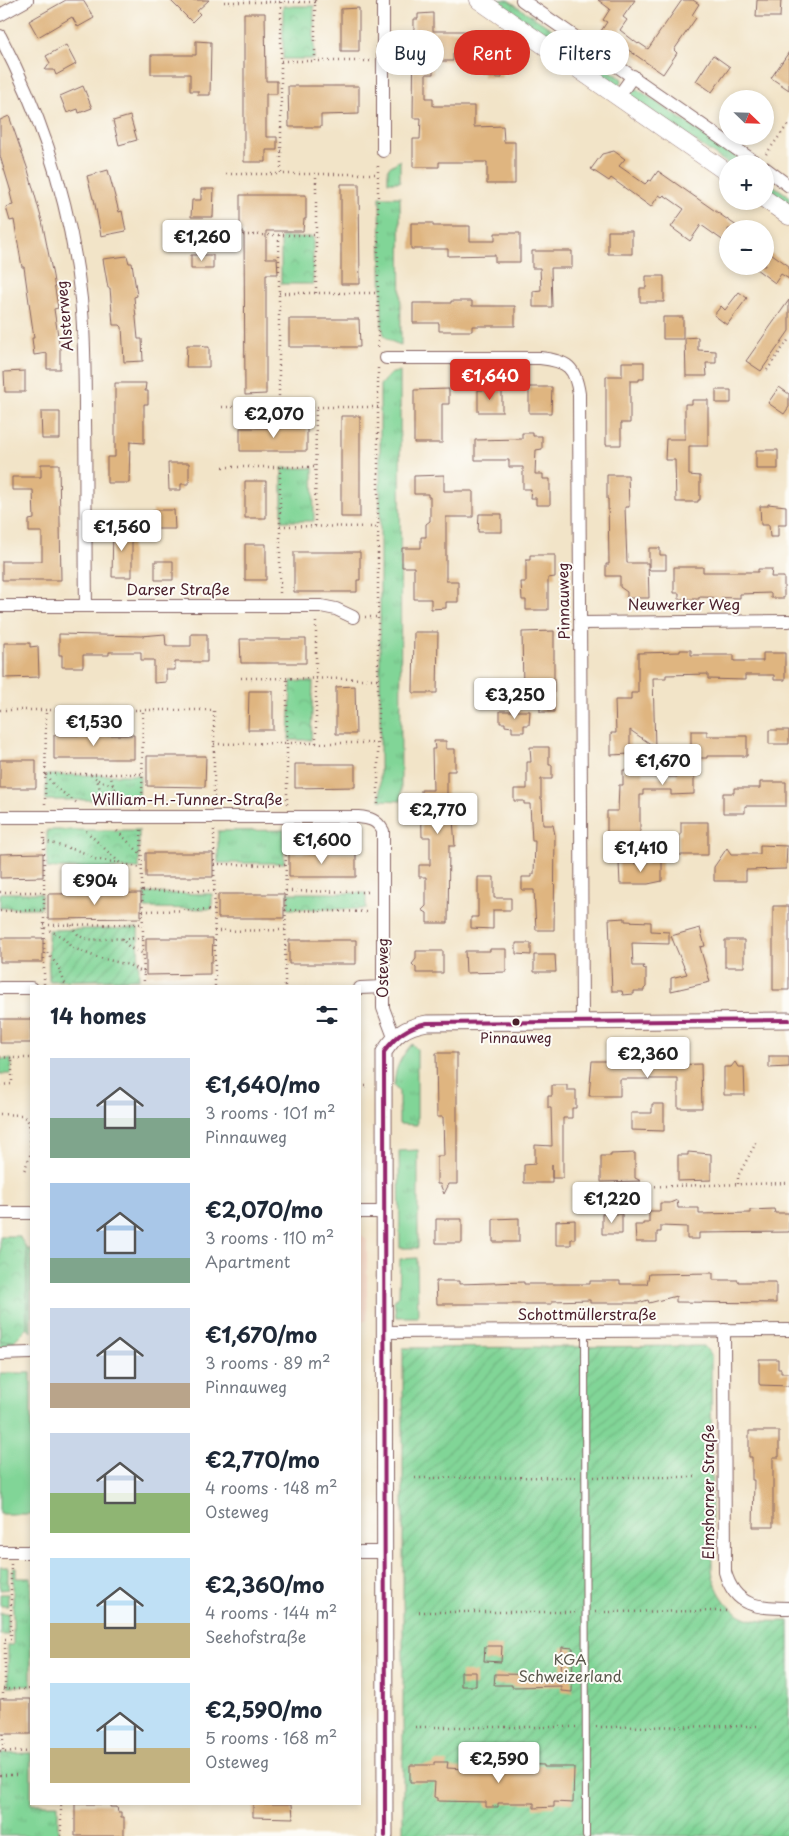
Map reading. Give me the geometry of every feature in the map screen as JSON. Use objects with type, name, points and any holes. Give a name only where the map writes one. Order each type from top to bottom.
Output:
[{"type":"main road","points":[[479,0],[540,43]]},
{"type":"main road","points":[[586,75],[719,167]]},
{"type":"main road","points":[[774,205],[789,216]]},
{"type":"street","points":[[0,16],[27,0]]},
{"type":"street","points":[[383,0],[383,151]]},
{"type":"street","points":[[522,0],[565,30]]},
{"type":"street","name":"Alsterweg","points":[[0,36],[21,79],[48,148],[65,210],[77,269],[85,351],[86,606]]},
{"type":"street","points":[[629,73],[745,155]]},
{"type":"street","points":[[618,97],[633,76]]},
{"type":"street","points":[[774,175],[789,186]]},
{"type":"street","name":"Pinnauweg","points":[[381,357],[535,357],[557,360],[569,366],[577,379],[579,394],[582,1022]]},
{"type":"street","name":"Darser Straße","points":[[0,606],[321,606],[336,609],[353,616]]},
{"type":"street","name":"Neuwerker Weg","points":[[580,623],[789,621]]},
{"type":"street","name":"William-H.-Tunner-Straße","points":[[0,817],[358,817],[373,820]]},
{"type":"street","name":"Osteweg","points":[[373,820],[380,825],[383,831],[383,1008],[394,1037]]},
{"type":"street","points":[[0,988],[30,988]]},
{"type":"street","points":[[361,988],[383,988]]},
{"type":"street","points":[[385,1836],[386,1332],[384,1052],[394,1037],[415,1025],[427,1023],[789,1020]]},
{"type":"street","points":[[0,1212],[30,1212]]},
{"type":"street","points":[[361,1212],[384,1212]]},
{"type":"street","name":"Elmshorner Straße","points":[[724,1330],[725,1572],[730,1586],[735,1593],[748,1603],[762,1608],[789,1608]]},
{"type":"street","name":"Schottmüllerstraße","points":[[386,1332],[789,1330]]},
{"type":"street","points":[[0,1354],[30,1354]]},
{"type":"street","points":[[5,1552],[30,1552]]},
{"type":"street","points":[[361,1552],[385,1552]]},
{"type":"lane","points":[[585,1331],[586,1836]]},
{"type":"path","points":[[224,2],[315,1],[316,61]]},
{"type":"path","points":[[280,2],[281,174]]},
{"type":"path","points":[[280,61],[373,61]]},
{"type":"path","points":[[766,155],[789,123]]},
{"type":"path","points":[[281,151],[286,151]]},
{"type":"path","points":[[378,804],[378,407],[381,357],[378,293],[378,161],[383,151]]},
{"type":"path","points":[[226,174],[378,174]]},
{"type":"path","points":[[316,174],[316,293]]},
{"type":"path","points":[[223,235],[316,235]]},
{"type":"path","points":[[279,235],[279,407]]},
{"type":"path","points":[[279,293],[378,293]]},
{"type":"path","points":[[768,370],[789,339]]},
{"type":"path","points":[[222,407],[378,407]]},
{"type":"path","points":[[315,526],[316,407]]},
{"type":"path","points":[[223,467],[315,467]]},
{"type":"path","points":[[280,467],[280,596]]},
{"type":"path","points":[[280,526],[378,527]]},
{"type":"path","points":[[316,618],[316,743]]},
{"type":"path","points":[[241,678],[378,679]]},
{"type":"path","points":[[287,679],[287,804]]},
{"type":"path","points":[[0,710],[214,710],[214,804]]},
{"type":"path","points":[[45,804],[46,710]]},
{"type":"path","points":[[142,804],[143,710]]},
{"type":"path","points":[[214,744],[378,743]]},
{"type":"path","points":[[45,774],[142,774]]},
{"type":"path","points":[[45,774],[55,787],[78,804]]},
{"type":"path","points":[[89,774],[113,785]]},
{"type":"path","points":[[110,774],[113,785],[123,804]]},
{"type":"path","points":[[97,779],[104,804]]},
{"type":"path","points":[[44,828],[44,985]]},
{"type":"path","points":[[83,828],[120,863]]},
{"type":"path","points":[[115,828],[141,854]]},
{"type":"path","points":[[141,828],[144,985]]},
{"type":"path","points":[[214,828],[215,985]]},
{"type":"path","points":[[285,985],[286,828]]},
{"type":"path","points":[[44,841],[79,851],[90,855],[94,859],[141,868]]},
{"type":"path","points":[[214,864],[286,865]]},
{"type":"path","points":[[143,891],[214,891]]},
{"type":"path","points":[[286,891],[369,892]]},
{"type":"path","points":[[0,892],[44,892]]},
{"type":"path","points":[[0,911],[44,910]]},
{"type":"path","points":[[143,911],[214,910]]},
{"type":"path","points":[[285,910],[368,912]]},
{"type":"path","points":[[44,927],[144,924]]},
{"type":"path","points":[[72,925],[76,934],[86,940],[111,937],[122,939],[143,938]]},
{"type":"path","points":[[44,927],[64,938],[71,947],[96,957],[129,965],[144,972]]},
{"type":"path","points":[[214,931],[285,930]]},
{"type":"path","points":[[122,939],[130,948],[144,954]]},
{"type":"path","points":[[44,949],[58,966],[66,985]]},
{"type":"path","points":[[0,1057],[30,1058]]},
{"type":"path","points":[[0,1085],[12,1084],[12,1058]]},
{"type":"path","points":[[361,1086],[370,1086]]},
{"type":"path","points":[[0,1114],[21,1115],[30,1123]]},
{"type":"path","points":[[738,1184],[738,1176],[756,1141]]},
{"type":"path","points":[[24,1171],[30,1156]]},
{"type":"path","points":[[630,1187],[789,1183]]},
{"type":"path","points":[[415,1478],[698,1477]]},
{"type":"path","points":[[3,1699],[3,1689],[5,1689],[5,1639],[11,1639],[5,1552]]},
{"type":"path","points":[[419,1612],[726,1611]]},
{"type":"path","points":[[5,1689],[30,1689]]},
{"type":"path","points":[[3,1734],[1,1752],[30,1752]]},
{"type":"path","points":[[0,1775],[16,1776]]},
{"type":"path","points":[[61,1805],[61,1836]]},
{"type":"shaded area","points":[[361,1235],[367,1240],[367,1321],[361,1321]]},
{"type":"green space","points":[[491,0],[508,0],[553,30],[540,30],[540,34]]},
{"type":"green space","points":[[283,6],[314,6],[314,59],[283,59]]},
{"type":"green space","points":[[599,75],[616,75],[621,78],[622,81],[616,87]]},
{"type":"green space","points":[[633,86],[734,155],[719,155],[719,158],[630,96],[628,92]]},
{"type":"green space","points":[[400,160],[400,182],[388,182],[388,168]]},
{"type":"green space","points":[[774,186],[789,196],[789,207],[774,197]]},
{"type":"green space","points":[[380,197],[400,197],[401,345],[388,339],[382,327]]},
{"type":"green space","points":[[281,237],[313,237],[313,284],[281,284]]},
{"type":"green space","points":[[400,371],[401,801],[380,800],[380,385],[390,374]]},
{"type":"green space","points":[[282,468],[313,468],[314,521],[282,521]]},
{"type":"green space","points":[[291,681],[313,682],[311,740],[289,740]]},
{"type":"green space","points":[[46,775],[140,775],[139,800],[46,800]]},
{"type":"green space","points":[[47,830],[139,830],[139,869],[47,868]]},
{"type":"green space","points":[[284,830],[284,863],[218,863],[218,831]]},
{"type":"green space","points":[[0,893],[41,893],[41,908],[0,908]]},
{"type":"green space","points":[[145,893],[212,894],[212,909],[145,908]]},
{"type":"green space","points":[[288,893],[366,893],[366,909],[288,909]]},
{"type":"green space","points":[[138,928],[139,979],[49,981],[48,930]]},
{"type":"green space","points":[[412,1044],[417,1049],[417,1125],[399,1124],[399,1092],[394,1086],[395,1074],[399,1064]]},
{"type":"green space","points":[[0,1059],[11,1059],[11,1074],[0,1074]]},
{"type":"green space","points":[[418,1150],[418,1248],[400,1248],[399,1151]]},
{"type":"green space","points":[[0,1236],[19,1236],[27,1249],[27,1328],[14,1341],[0,1341]]},
{"type":"green space","points":[[27,1249],[30,1249],[30,1331],[27,1328]]},
{"type":"green space","points":[[417,1258],[418,1317],[396,1317],[394,1301],[399,1295],[400,1259]]},
{"type":"green space","points":[[0,1324],[7,1341],[14,1341],[19,1346],[0,1347]]},
{"type":"green space","name":"KGA Schweizerland","points":[[704,1346],[711,1355],[712,1570],[716,1586],[731,1608],[745,1617],[754,1620],[789,1621],[789,1836],[403,1836],[403,1348]]},
{"type":"green space","points":[[0,1373],[30,1373],[30,1514],[0,1514]]},
{"type":"green space","points":[[0,1567],[8,1567],[8,1589],[0,1590]]},
{"type":"green space","points":[[13,1567],[16,1567],[16,1578],[30,1578],[30,1686],[8,1686],[8,1645],[13,1645]]},
{"type":"green space","points":[[0,1594],[8,1594],[8,1606],[0,1606]]},
{"type":"green space","points":[[0,1613],[8,1613],[8,1635],[0,1635]]},
{"type":"green space","points":[[30,1753],[30,1805],[58,1805],[58,1836],[0,1836],[0,1754]]},
{"type":"building","points":[[66,0],[83,0],[94,18],[78,27],[72,17],[38,37],[29,21]]},
{"type":"building","points":[[170,0],[209,0],[197,11],[200,14],[192,22]]},
{"type":"building","points":[[598,0],[635,0],[623,17],[627,20],[620,30],[602,30],[607,22],[603,20],[610,9]]},
{"type":"building","points":[[682,0],[693,0],[699,4],[692,15],[696,18],[674,50],[677,53],[663,74],[629,50],[629,37],[648,49]]},
{"type":"building","points":[[757,0],[781,0],[780,17],[756,17]]},
{"type":"building","points":[[359,8],[359,51],[341,51],[341,9]]},
{"type":"building","points":[[244,13],[265,13],[266,81],[277,81],[277,94],[266,94],[266,137],[277,137],[277,150],[266,150],[266,162],[244,162]]},
{"type":"building","points":[[433,13],[433,30],[414,30],[414,19],[418,19],[418,14]]},
{"type":"building","points":[[444,31],[454,31],[453,61],[444,61]]},
{"type":"building","points":[[196,41],[211,42],[210,95],[198,95],[198,91],[190,91],[190,74],[151,74],[151,55],[196,55]]},
{"type":"building","points":[[66,45],[76,64],[56,75],[54,70],[45,70],[50,63],[46,56]]},
{"type":"building","points":[[789,52],[789,90],[771,78]]},
{"type":"building","points":[[713,55],[730,67],[712,92],[696,81]]},
{"type":"building","points":[[413,75],[426,75],[426,98],[433,98],[433,106],[474,106],[474,127],[503,126],[504,142],[515,142],[515,184],[487,184],[487,162],[439,162],[439,167],[413,167],[413,139],[420,139],[421,118],[413,118]]},
{"type":"building","points":[[483,75],[502,75],[502,78],[483,77]]},
{"type":"building","points":[[83,86],[92,108],[79,113],[78,109],[67,113],[60,96]]},
{"type":"building","points":[[288,86],[359,86],[359,114],[321,115],[321,127],[289,127]]},
{"type":"building","points":[[9,116],[28,170],[42,221],[58,308],[54,309],[60,349],[60,369],[47,369],[47,353],[34,355],[32,338],[34,338],[24,267],[22,267],[14,220],[10,221],[6,207],[13,205],[0,156],[0,120]]},
{"type":"building","points":[[130,116],[137,140],[119,145],[113,121]]},
{"type":"building","points":[[614,151],[625,159],[619,166],[645,184],[649,180],[651,181],[658,171],[728,220],[719,220],[719,238],[701,225],[690,241],[671,227],[684,209],[664,195],[662,197],[659,195],[651,207],[611,178],[609,181],[591,169],[602,154]]},
{"type":"building","points":[[108,170],[119,212],[122,211],[126,231],[101,236],[94,199],[87,176]]},
{"type":"building","points":[[341,184],[359,184],[360,284],[341,284]]},
{"type":"building","points":[[201,189],[214,189],[213,217],[191,217],[192,200],[201,200]]},
{"type":"building","points":[[240,195],[306,195],[306,219],[304,219],[303,231],[266,231],[266,258],[277,258],[278,274],[266,274],[266,394],[245,395],[244,232],[240,232]]},
{"type":"building","points":[[411,223],[433,223],[433,226],[470,226],[470,241],[495,241],[495,233],[520,233],[520,262],[495,262],[495,255],[448,256],[448,249],[411,249]]},
{"type":"building","points":[[608,231],[632,231],[632,254],[608,254]]},
{"type":"building","points":[[532,251],[572,251],[572,268],[551,268],[552,307],[533,307],[533,291],[541,290],[540,268],[532,268]]},
{"type":"building","points":[[191,255],[213,255],[213,269],[191,269]]},
{"type":"building","points":[[774,255],[789,266],[789,279],[781,274],[775,283],[764,275],[774,275]]},
{"type":"building","points":[[127,256],[129,263],[132,263],[137,296],[134,297],[138,339],[142,339],[143,361],[124,362],[122,327],[120,325],[113,325],[110,288],[108,288],[103,259]]},
{"type":"building","points":[[646,276],[664,276],[664,302],[640,302],[640,288],[646,288]]},
{"type":"building","points":[[739,292],[747,298],[727,325],[714,315],[721,306],[725,310]]},
{"type":"building","points":[[789,300],[789,331],[761,371],[746,361]]},
{"type":"building","points":[[451,301],[472,301],[472,306],[515,306],[515,326],[472,326],[472,331],[439,331],[439,323],[413,323],[413,303],[451,303]]},
{"type":"building","points":[[663,317],[683,317],[683,339],[663,339]]},
{"type":"building","points":[[289,319],[359,319],[360,347],[289,347]]},
{"type":"building","points":[[698,337],[698,350],[716,351],[716,363],[706,363],[707,376],[686,376],[685,338]]},
{"type":"building","points":[[187,345],[209,347],[209,367],[186,367]]},
{"type":"building","points":[[622,362],[644,362],[644,379],[630,381],[630,423],[621,423],[621,445],[606,445],[606,376],[622,376]]},
{"type":"building","points":[[25,371],[25,392],[5,392],[4,372]]},
{"type":"building","points":[[115,383],[146,383],[145,391],[148,391],[148,404],[144,404],[144,443],[130,442],[129,483],[107,483],[107,457],[115,457]]},
{"type":"building","points":[[529,387],[552,387],[551,413],[529,413]]},
{"type":"building","points":[[779,387],[789,394],[789,407],[784,414],[768,403]]},
{"type":"building","points":[[449,389],[449,404],[442,404],[442,443],[414,443],[414,390]]},
{"type":"building","points":[[478,390],[502,390],[502,412],[478,412]]},
{"type":"building","points":[[716,390],[731,390],[731,403],[716,403]]},
{"type":"building","points":[[692,400],[708,400],[708,446],[689,446],[689,475],[700,476],[700,500],[698,502],[676,502],[675,460],[665,460],[666,439],[685,439],[685,404],[692,404]]},
{"type":"building","points":[[41,412],[60,412],[60,439],[42,439]]},
{"type":"building","points":[[341,416],[360,416],[360,517],[341,517]]},
{"type":"building","points":[[240,428],[307,428],[307,451],[240,451]]},
{"type":"building","points":[[522,433],[533,433],[533,436],[542,436],[542,449],[536,450],[535,474],[543,474],[543,479],[550,479],[550,505],[536,505],[536,498],[530,498],[531,489],[523,489],[523,467],[509,467],[509,460],[475,460],[475,440],[522,439]]},
{"type":"building","points":[[756,450],[778,450],[778,469],[756,469]]},
{"type":"building","points":[[168,463],[189,463],[189,484],[181,484],[181,490],[169,490]]},
{"type":"building","points":[[41,464],[59,464],[61,580],[2,580],[2,561],[42,561],[42,532],[29,532],[29,520],[34,519],[33,490],[12,490],[12,477],[41,477]]},
{"type":"building","points":[[444,475],[444,491],[473,491],[473,517],[446,517],[446,581],[458,581],[458,602],[446,602],[446,608],[431,609],[431,599],[414,599],[414,567],[402,567],[402,548],[421,548],[421,537],[426,537],[426,524],[430,521],[430,497],[428,497],[428,494],[414,494],[414,476]]},
{"type":"building","points":[[607,475],[628,475],[629,507],[625,507],[627,563],[648,563],[649,598],[627,598],[627,592],[620,587],[620,576],[606,576],[606,564],[609,564]]},
{"type":"building","points":[[245,481],[266,481],[266,518],[245,518]]},
{"type":"building","points":[[768,504],[786,506],[786,525],[778,525],[778,537],[770,537],[769,525],[761,525],[760,506],[768,506]]},
{"type":"building","points":[[153,510],[174,510],[175,529],[153,529]]},
{"type":"building","points":[[479,514],[502,514],[502,532],[478,532]]},
{"type":"building","points":[[113,526],[132,526],[132,577],[112,577]]},
{"type":"building","points":[[245,544],[266,544],[266,580],[245,580]]},
{"type":"building","points":[[649,548],[660,548],[660,555],[666,555],[666,570],[649,570]]},
{"type":"building","points":[[294,552],[360,552],[360,580],[357,580],[357,592],[294,592]]},
{"type":"building","points":[[530,555],[555,555],[555,577],[548,578],[548,610],[526,610],[526,600],[522,600],[521,582],[526,582],[526,560],[530,560]]},
{"type":"building","points":[[155,561],[173,561],[173,580],[155,580]]},
{"type":"building","points":[[674,567],[703,567],[703,572],[758,572],[758,569],[772,569],[771,577],[784,577],[784,598],[771,598],[771,593],[740,594],[740,598],[699,597],[699,599],[679,599],[679,593],[674,593]]},
{"type":"building","points":[[554,631],[554,712],[540,712],[540,688],[523,689],[522,632]]},
{"type":"building","points":[[414,632],[438,632],[437,693],[413,693]]},
{"type":"building","points":[[59,634],[141,636],[165,634],[166,646],[191,646],[191,634],[207,634],[207,662],[175,662],[175,670],[166,670],[166,682],[154,683],[154,660],[141,660],[141,652],[109,652],[109,655],[83,655],[83,667],[62,667],[62,655],[59,655]]},
{"type":"building","points":[[240,639],[306,639],[306,663],[241,663]]},
{"type":"building","points":[[4,643],[30,643],[30,647],[38,646],[39,677],[4,678]]},
{"type":"building","points":[[680,650],[691,650],[691,655],[734,655],[734,661],[763,661],[763,653],[785,653],[785,680],[774,680],[774,675],[745,675],[745,680],[708,679],[708,674],[666,675],[666,678],[653,678],[655,747],[630,730],[630,754],[611,755],[611,733],[616,733],[615,700],[631,700],[631,693],[638,693],[638,653],[680,652]]},
{"type":"building","points":[[355,686],[356,734],[336,734],[336,687]]},
{"type":"building","points":[[249,691],[273,691],[273,730],[248,730]]},
{"type":"building","points":[[500,711],[530,711],[529,725],[524,725],[524,732],[512,732],[512,727],[505,726],[505,723],[500,723]]},
{"type":"building","points":[[769,730],[789,730],[789,744],[769,744]]},
{"type":"building","points":[[691,731],[707,731],[707,736],[747,736],[747,756],[707,756],[707,758],[694,758],[694,794],[671,795],[671,790],[643,790],[643,795],[640,795],[640,841],[620,841],[619,863],[607,863],[607,811],[618,811],[619,785],[623,785],[623,770],[643,770],[643,777],[677,777],[677,747],[691,747]]},
{"type":"building","points":[[54,735],[134,735],[134,759],[54,759]]},
{"type":"building","points":[[434,741],[446,741],[446,749],[455,749],[455,771],[447,771],[447,819],[453,819],[455,846],[449,846],[448,923],[427,923],[427,913],[422,910],[426,906],[426,877],[419,877],[419,865],[430,865],[430,837],[422,837],[421,790],[433,790],[432,749],[435,749]]},
{"type":"building","points":[[530,747],[549,747],[549,765],[552,765],[552,779],[541,779],[541,799],[543,825],[553,825],[555,835],[554,930],[536,930],[534,890],[522,890],[522,877],[532,877],[532,874],[534,874],[535,841],[532,841],[530,804],[524,804],[524,801],[514,801],[514,789],[527,789],[527,762],[531,762]]},
{"type":"building","points":[[147,756],[206,756],[205,787],[147,786]]},
{"type":"building","points":[[0,760],[36,760],[36,788],[0,788]]},
{"type":"building","points":[[295,764],[355,764],[355,787],[295,788]]},
{"type":"building","points":[[760,782],[786,782],[786,806],[745,806],[745,813],[723,813],[723,793],[734,793],[734,788],[760,788]]},
{"type":"building","points":[[681,822],[708,822],[708,855],[679,855]]},
{"type":"building","points":[[760,845],[787,846],[786,869],[746,870],[746,881],[714,881],[714,867],[727,848],[731,854],[760,854]]},
{"type":"building","points":[[43,853],[43,877],[0,878],[0,854]]},
{"type":"building","points":[[146,853],[213,853],[213,877],[146,877]]},
{"type":"building","points":[[289,853],[356,853],[356,877],[289,877]]},
{"type":"building","points":[[662,860],[662,881],[648,884],[620,884],[619,863],[647,864],[647,861]]},
{"type":"building","points":[[478,877],[494,877],[494,898],[511,898],[511,910],[493,910],[493,929],[471,928],[471,917],[478,917]]},
{"type":"building","points":[[141,893],[141,918],[48,919],[48,894]]},
{"type":"building","points":[[218,894],[284,894],[284,918],[218,918]]},
{"type":"building","points":[[773,906],[789,906],[789,990],[773,990]]},
{"type":"building","points":[[625,918],[625,921],[651,922],[651,931],[669,932],[669,944],[632,943],[633,966],[644,966],[643,968],[646,969],[646,987],[644,991],[634,991],[634,994],[623,995],[622,991],[612,991],[609,919]]},
{"type":"building","points":[[700,928],[705,946],[700,947],[710,982],[671,991],[671,978],[687,974],[671,936]]},
{"type":"building","points":[[0,938],[43,938],[43,962],[0,962]]},
{"type":"building","points":[[146,938],[213,938],[210,974],[146,975]]},
{"type":"building","points":[[289,940],[356,940],[356,964],[289,964]]},
{"type":"building","points":[[725,940],[744,940],[744,967],[725,967]]},
{"type":"building","points":[[516,943],[531,943],[531,955],[516,954]]},
{"type":"building","points":[[490,949],[506,949],[506,972],[466,973],[465,951],[490,951]]},
{"type":"building","points":[[416,951],[443,951],[443,973],[416,973],[416,968],[412,964],[416,959]]},
{"type":"building","points":[[534,955],[555,955],[556,972],[534,972]]},
{"type":"building","points":[[0,1019],[30,1019],[30,1043],[0,1043]]},
{"type":"building","points":[[436,1053],[457,1053],[457,1184],[449,1184],[444,1194],[440,1184],[437,1184],[437,1156],[444,1156],[443,1117],[437,1117]]},
{"type":"building","points":[[769,1056],[789,1056],[789,1067],[769,1068]]},
{"type":"building","points":[[592,1061],[620,1061],[620,1065],[642,1065],[642,1061],[661,1061],[664,1065],[701,1064],[702,1108],[678,1108],[678,1079],[620,1079],[620,1096],[589,1096]]},
{"type":"building","points":[[735,1062],[738,1067],[744,1067],[745,1095],[724,1095],[724,1067],[731,1067]]},
{"type":"building","points":[[552,1085],[567,1085],[567,1090],[576,1090],[576,1108],[572,1108],[572,1118],[563,1118],[563,1178],[552,1178],[552,1183],[524,1183],[524,1165],[535,1164],[535,1145],[552,1146],[551,1108],[548,1108],[548,1096],[552,1096]]},
{"type":"building","points":[[652,1104],[664,1104],[664,1131],[631,1130],[631,1113],[652,1113]]},
{"type":"building","points":[[688,1152],[711,1154],[711,1180],[678,1181],[678,1155],[688,1155]]},
{"type":"building","points":[[635,1153],[635,1178],[641,1181],[601,1182],[601,1156]]},
{"type":"building","points":[[677,1200],[678,1208],[699,1208],[699,1214],[750,1213],[750,1210],[774,1209],[775,1213],[789,1213],[789,1232],[699,1233],[699,1239],[687,1239],[687,1227],[661,1226],[661,1232],[657,1232],[657,1242],[636,1242],[635,1225],[649,1223],[649,1211],[660,1211],[660,1203],[670,1203]]},
{"type":"building","points":[[602,1214],[622,1214],[622,1234],[602,1234]]},
{"type":"building","points":[[519,1218],[519,1242],[493,1242],[493,1219]]},
{"type":"building","points":[[436,1219],[462,1219],[462,1243],[436,1243]]},
{"type":"building","points":[[575,1220],[575,1239],[571,1239],[571,1245],[556,1245],[556,1221]]},
{"type":"building","points":[[713,1273],[713,1280],[776,1282],[776,1303],[676,1302],[676,1296],[649,1303],[648,1300],[638,1303],[590,1303],[590,1300],[552,1301],[552,1304],[437,1304],[436,1281],[459,1281],[459,1284],[524,1282],[524,1284],[590,1284],[590,1281],[620,1281],[620,1284],[647,1284],[649,1274]]},
{"type":"building","points":[[759,1359],[778,1359],[778,1369],[781,1369],[781,1373],[789,1373],[789,1386],[760,1385]]},
{"type":"building","points":[[749,1431],[779,1431],[779,1457],[773,1457],[773,1527],[753,1527],[754,1480],[752,1480],[752,1457],[749,1457]]},
{"type":"building","points":[[485,1646],[502,1646],[501,1662],[484,1661]]},
{"type":"building","points":[[562,1647],[573,1648],[572,1692],[561,1691],[561,1686],[512,1687],[512,1685],[494,1685],[495,1674],[561,1675]]},
{"type":"building","points":[[461,1672],[476,1672],[476,1686],[461,1686]]},
{"type":"building","points":[[0,1699],[30,1699],[30,1734],[0,1734]]},
{"type":"building","points":[[434,1762],[448,1762],[447,1768],[482,1770],[512,1770],[512,1764],[574,1767],[573,1803],[554,1802],[554,1807],[534,1808],[534,1803],[498,1803],[498,1807],[486,1807],[486,1802],[438,1801],[438,1798],[434,1797],[435,1782],[410,1782],[410,1765],[434,1765]]},
{"type":"building","points":[[75,1805],[110,1805],[110,1807],[117,1807],[118,1812],[121,1812],[121,1817],[124,1817],[124,1836],[75,1836]]},
{"type":"building","points":[[253,1805],[292,1805],[293,1818],[253,1817]]},
{"type":"transit line","points":[[385,1836],[384,1052],[402,1033],[427,1023],[789,1020]]},
{"type":"place","name":"Pinnauweg","points":[[516,1022]]}]
